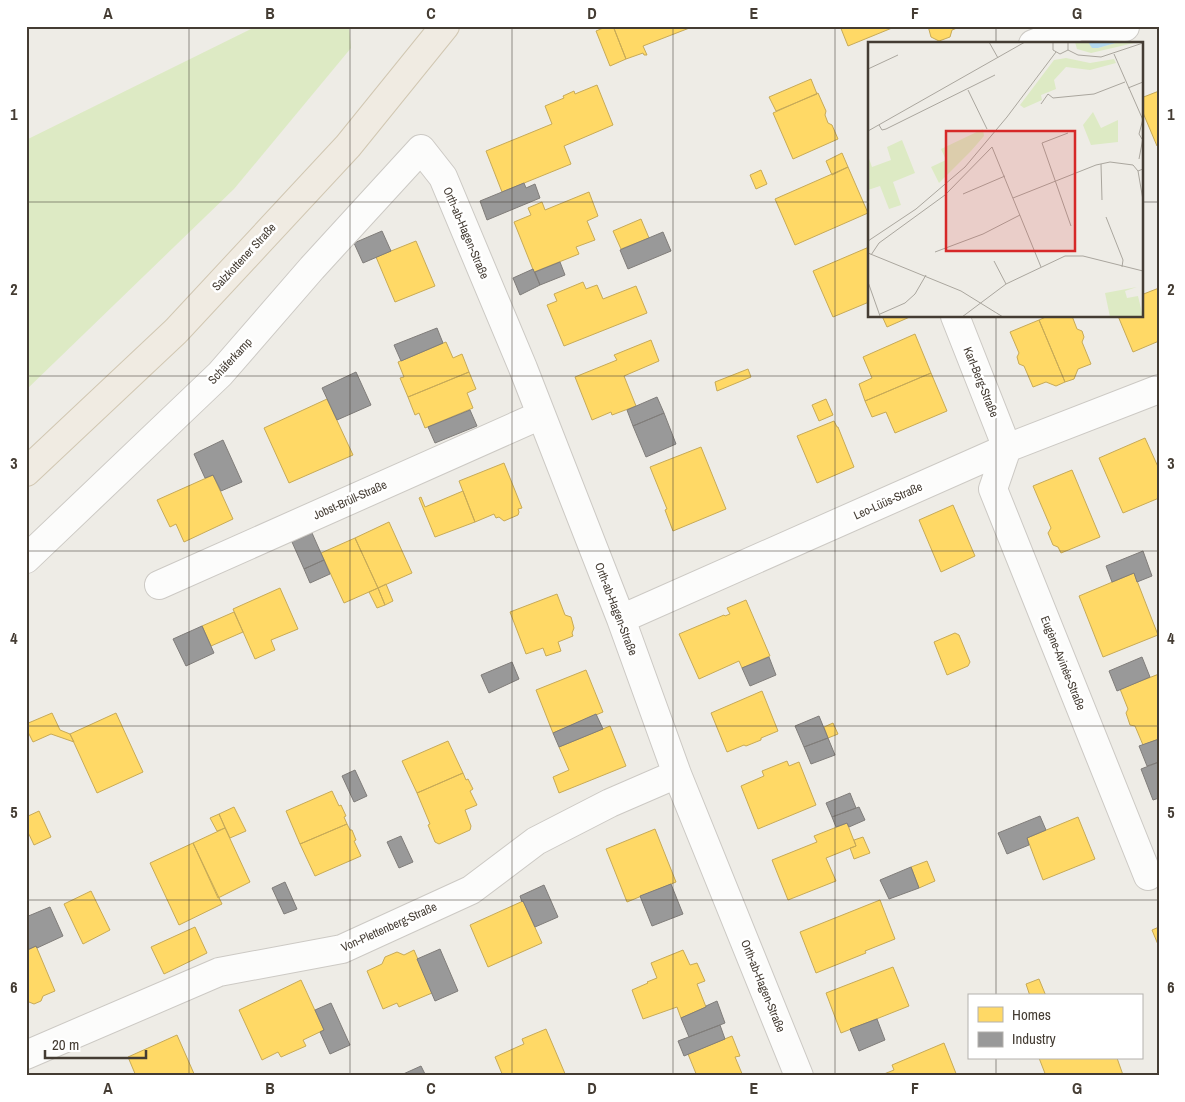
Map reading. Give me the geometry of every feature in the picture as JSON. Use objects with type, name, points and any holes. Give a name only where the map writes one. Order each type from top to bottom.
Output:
[{"type":"main road","name":"Salzkottener Straße","points":[[26,472],[183,324],[348,146],[445,26]]},
{"type":"street","points":[[1038,42],[1080,26],[1124,27]]},
{"type":"street","name":"Orth-ab-Hagen-Straße","points":[[421,149],[443,177],[523,368],[621,619],[677,774],[799,1076]]},
{"type":"street","name":"Schäferkamp","points":[[26,559],[220,374],[312,268],[421,149]]},
{"type":"street","name":"Karl-Berg-Straße","points":[[956,318],[1007,448]]},
{"type":"street","name":"Leo-Lüüs-Straße","points":[[621,619],[1007,448],[1159,389]]},
{"type":"street","name":"Jobst-Brüll-Straße","points":[[159,585],[541,415]]},
{"type":"street","name":"Eugène-Avinée-Straße","points":[[1007,448],[993,489],[1148,876]]},
{"type":"street","name":"Von-Plettenberg-Straße","points":[[26,1055],[219,972],[342,949],[471,890],[536,841],[610,804],[677,774]]},
{"type":"green space","points":[[257,26],[349,26],[351,48],[234,189],[26,390],[26,140]]},
{"type":"building: Homes","points":[[613,26],[626,59],[610,66],[596,31]]},
{"type":"building: Homes","points":[[613,26],[692,27],[643,46],[647,55],[643,53],[626,59]]},
{"type":"building: Homes","points":[[840,26],[892,26],[892,28],[848,46]]},
{"type":"building: Homes","points":[[928,26],[962,26],[952,30],[950,37],[939,41],[931,37]]},
{"type":"building: Homes","points":[[811,79],[817,94],[776,111],[769,97]]},
{"type":"building: Homes","points":[[597,85],[613,125],[564,146],[571,164],[502,192],[486,151],[552,124],[545,106],[564,98],[563,96],[574,91],[575,94]]},
{"type":"building: Homes","points":[[1159,91],[1159,145],[1157,146],[1142,110],[1142,98]]},
{"type":"building: Homes","points":[[818,93],[826,111],[825,115],[828,123],[832,125],[838,139],[793,159],[773,113]]},
{"type":"building: Homes","points":[[842,153],[848,167],[832,175],[826,161]]},
{"type":"building: Homes","points":[[848,167],[868,213],[795,245],[775,199]]},
{"type":"building: Homes","points":[[761,170],[767,184],[756,189],[750,175]]},
{"type":"building: Homes","points":[[589,192],[598,216],[587,221],[595,240],[576,247],[579,254],[534,272],[514,222],[531,215],[528,208],[542,202],[545,210]]},
{"type":"building: Homes","points":[[641,219],[649,238],[621,249],[613,231]]},
{"type":"building: Homes","points":[[416,241],[435,286],[395,302],[376,257]]},
{"type":"building: Homes","points":[[868,247],[868,302],[833,317],[813,271]]},
{"type":"building: Homes","points":[[583,282],[586,289],[597,285],[603,299],[636,286],[647,313],[564,346],[547,305],[557,301],[554,294]]},
{"type":"building: Homes","points":[[1159,288],[1159,341],[1133,352],[1119,318],[1142,318],[1142,295]]},
{"type":"building: Homes","points":[[883,318],[907,318],[887,327]]},
{"type":"building: Homes","points":[[1044,318],[1073,318],[1077,329],[1082,331],[1084,337],[1082,342],[1091,364],[1078,369],[1074,379],[1065,382],[1039,320]]},
{"type":"building: Homes","points":[[1039,320],[1065,382],[1056,386],[1046,382],[1033,387],[1024,366],[1019,364],[1017,357],[1019,353],[1010,332]]},
{"type":"building: Homes","points":[[915,334],[931,373],[865,401],[859,384],[872,378],[863,357]]},
{"type":"building: Homes","points":[[651,340],[659,361],[624,376],[636,406],[612,415],[611,412],[592,420],[575,377],[617,360],[614,355]]},
{"type":"building: Homes","points":[[446,342],[453,358],[462,354],[469,372],[408,397],[400,378],[404,377],[398,362]]},
{"type":"building: Homes","points":[[748,369],[751,377],[717,391],[715,382]]},
{"type":"building: Homes","points":[[469,372],[476,389],[467,393],[473,408],[425,428],[419,413],[415,415],[408,397]]},
{"type":"building: Homes","points":[[931,373],[947,411],[895,433],[886,412],[872,417],[865,401]]},
{"type":"building: Homes","points":[[327,399],[353,455],[289,483],[264,428]]},
{"type":"building: Homes","points":[[826,399],[833,415],[819,421],[812,405]]},
{"type":"building: Homes","points":[[834,421],[854,467],[817,483],[797,436]]},
{"type":"building: Homes","points":[[1145,438],[1159,469],[1159,498],[1123,513],[1099,458]]},
{"type":"building: Homes","points":[[701,447],[726,509],[673,531],[665,510],[667,509],[650,467]]},
{"type":"building: Homes","points":[[504,463],[522,508],[518,509],[518,515],[504,521],[499,517],[496,518],[494,514],[475,522],[459,481]]},
{"type":"building: Homes","points":[[1072,470],[1100,537],[1061,553],[1058,547],[1053,545],[1048,533],[1051,528],[1033,486]]},
{"type":"building: Homes","points":[[213,475],[233,519],[184,542],[176,524],[170,527],[157,500]]},
{"type":"building: Homes","points":[[463,491],[475,522],[435,537],[419,498],[421,497],[425,507]]},
{"type":"building: Homes","points":[[953,505],[975,556],[941,572],[919,520]]},
{"type":"building: Homes","points":[[389,522],[412,573],[378,588],[355,538]]},
{"type":"building: Homes","points":[[355,538],[378,588],[344,603],[321,553]]},
{"type":"building: Homes","points":[[1134,573],[1158,635],[1103,657],[1079,596]]},
{"type":"building: Homes","points":[[386,584],[393,601],[385,605],[378,588]]},
{"type":"building: Homes","points":[[280,588],[298,629],[271,640],[275,650],[255,659],[233,609]]},
{"type":"building: Homes","points":[[378,588],[385,605],[377,608],[369,592]]},
{"type":"building: Homes","points":[[557,594],[565,615],[571,617],[574,628],[573,636],[558,642],[561,651],[546,656],[543,648],[526,654],[510,612]]},
{"type":"building: Homes","points":[[746,600],[770,656],[742,668],[739,661],[699,679],[679,634],[730,614],[727,608]]},
{"type":"building: Homes","points":[[234,612],[243,632],[211,646],[202,626]]},
{"type":"building: Homes","points":[[955,633],[959,635],[970,662],[968,666],[947,675],[934,642]]},
{"type":"building: Homes","points":[[586,670],[603,712],[553,733],[536,690]]},
{"type":"building: Homes","points":[[1159,674],[1159,739],[1143,745],[1135,726],[1130,725],[1126,713],[1128,709],[1120,689]]},
{"type":"building: Homes","points":[[762,691],[778,731],[761,738],[761,740],[727,752],[711,713]]},
{"type":"building: Homes","points":[[52,713],[60,730],[70,734],[74,742],[51,734],[33,742],[26,724]]},
{"type":"building: Homes","points":[[116,713],[143,772],[97,793],[70,734]]},
{"type":"building: Homes","points":[[833,723],[838,734],[828,738],[824,727]]},
{"type":"building: Homes","points":[[610,726],[626,766],[559,793],[553,777],[569,770],[559,747]]},
{"type":"building: Homes","points":[[448,741],[463,773],[417,793],[402,761]]},
{"type":"building: Homes","points":[[787,761],[789,766],[799,762],[816,805],[758,829],[741,786],[764,776],[762,771]]},
{"type":"building: Homes","points":[[463,773],[473,789],[470,791],[477,805],[465,810],[471,826],[470,830],[439,844],[435,842],[428,825],[430,824],[417,793]]},
{"type":"building: Homes","points":[[332,791],[346,816],[344,817],[347,824],[300,844],[286,811]]},
{"type":"building: Homes","points":[[234,807],[246,831],[230,838],[219,814]]},
{"type":"building: Homes","points":[[39,811],[51,837],[34,845],[26,828],[26,817]]},
{"type":"building: Homes","points":[[219,814],[225,828],[217,831],[210,818]]},
{"type":"building: Homes","points":[[1078,817],[1095,859],[1043,880],[1027,838]]},
{"type":"building: Homes","points":[[847,823],[856,846],[826,858],[836,881],[788,900],[772,860],[817,842],[814,836]]},
{"type":"building: Homes","points":[[347,824],[350,830],[352,830],[356,840],[354,841],[361,856],[315,876],[300,844]]},
{"type":"building: Homes","points":[[225,828],[250,882],[218,898],[193,843]]},
{"type":"building: Homes","points":[[655,829],[676,882],[627,902],[606,849]]},
{"type":"building: Homes","points":[[863,837],[870,853],[854,859],[850,848],[856,846],[854,840]]},
{"type":"building: Homes","points":[[193,843],[222,904],[179,925],[150,863]]},
{"type":"building: Homes","points":[[927,861],[935,881],[919,888],[911,867]]},
{"type":"building: Homes","points":[[91,891],[110,930],[83,944],[64,904]]},
{"type":"building: Homes","points":[[880,900],[895,939],[816,973],[800,932]]},
{"type":"building: Homes","points":[[523,901],[542,943],[488,967],[470,925]]},
{"type":"building: Homes","points":[[195,927],[207,953],[164,974],[151,947]]},
{"type":"building: Homes","points":[[1159,927],[1159,947],[1152,930]]},
{"type":"building: Homes","points":[[36,946],[55,991],[43,996],[41,1001],[34,1004],[26,1003],[26,951]]},
{"type":"building: Homes","points":[[414,950],[432,993],[399,1007],[397,1003],[383,1009],[367,971],[382,964],[385,957],[397,952],[404,955]]},
{"type":"building: Homes","points":[[683,950],[690,965],[697,963],[705,981],[697,984],[706,1007],[681,1018],[677,1007],[643,1019],[632,990],[657,978],[651,963]]},
{"type":"building: Homes","points":[[893,967],[909,1006],[841,1033],[826,993]]},
{"type":"building: Homes","points":[[1039,979],[1045,994],[1029,994],[1026,984]]},
{"type":"building: Homes","points":[[301,980],[324,1030],[303,1040],[306,1046],[281,1057],[278,1052],[262,1060],[239,1010]]},
{"type":"building: Homes","points":[[546,1029],[566,1076],[503,1076],[495,1057],[524,1044],[522,1039]]},
{"type":"building: Homes","points":[[177,1035],[195,1076],[136,1076],[128,1057]]},
{"type":"building: Homes","points":[[732,1036],[740,1056],[735,1057],[743,1076],[697,1076],[688,1054]]},
{"type":"building: Homes","points":[[944,1043],[957,1076],[885,1076],[884,1074],[894,1070],[892,1065]]},
{"type":"building: Homes","points":[[1040,1060],[1118,1060],[1123,1075],[1120,1076],[1046,1076]]},
{"type":"building: Industry","points":[[524,183],[526,188],[535,184],[540,198],[487,220],[480,201]]},
{"type":"building: Industry","points":[[382,231],[391,251],[363,263],[354,243]]},
{"type":"building: Industry","points":[[663,232],[671,251],[628,269],[620,250]]},
{"type":"building: Industry","points":[[560,262],[565,275],[540,285],[535,272]]},
{"type":"building: Industry","points":[[533,269],[540,285],[520,295],[513,278]]},
{"type":"building: Industry","points":[[437,328],[443,343],[401,361],[394,345]]},
{"type":"building: Industry","points":[[356,372],[371,405],[337,420],[322,388]]},
{"type":"building: Industry","points":[[657,397],[664,413],[633,426],[627,410]]},
{"type":"building: Industry","points":[[470,410],[477,426],[435,443],[428,427]]},
{"type":"building: Industry","points":[[664,413],[676,444],[646,457],[633,426]]},
{"type":"building: Industry","points":[[223,440],[242,482],[221,491],[213,475],[205,478],[194,454]]},
{"type":"building: Industry","points":[[312,533],[324,560],[304,569],[292,542]]},
{"type":"building: Industry","points":[[1143,551],[1152,576],[1137,582],[1134,573],[1112,582],[1106,566]]},
{"type":"building: Industry","points":[[324,560],[330,574],[310,583],[304,569]]},
{"type":"building: Industry","points":[[202,626],[214,653],[186,666],[173,639]]},
{"type":"building: Industry","points":[[769,657],[776,675],[750,686],[742,668]]},
{"type":"building: Industry","points":[[1142,657],[1150,677],[1117,691],[1109,671]]},
{"type":"building: Industry","points":[[512,662],[519,679],[489,693],[481,675]]},
{"type":"building: Industry","points":[[596,714],[603,729],[559,747],[553,733]]},
{"type":"building: Industry","points":[[819,716],[828,738],[804,747],[795,726]]},
{"type":"building: Industry","points":[[828,738],[835,755],[811,764],[804,747]]},
{"type":"building: Industry","points":[[1159,739],[1159,762],[1147,766],[1139,746]]},
{"type":"building: Industry","points":[[1159,762],[1159,798],[1153,800],[1141,769]]},
{"type":"building: Industry","points":[[355,770],[367,796],[354,802],[342,776]]},
{"type":"building: Industry","points":[[850,793],[856,808],[832,817],[826,803]]},
{"type":"building: Industry","points":[[859,807],[865,820],[849,827],[847,823],[836,827],[832,817]]},
{"type":"building: Industry","points":[[1040,816],[1046,830],[1027,838],[1029,845],[1007,854],[998,833]]},
{"type":"building: Industry","points":[[401,836],[413,862],[399,868],[387,842]]},
{"type":"building: Industry","points":[[911,867],[919,888],[889,899],[880,880]]},
{"type":"building: Industry","points":[[285,882],[297,909],[284,914],[272,888]]},
{"type":"building: Industry","points":[[671,884],[683,914],[652,926],[640,896]]},
{"type":"building: Industry","points":[[544,885],[558,917],[535,927],[520,896]]},
{"type":"building: Industry","points":[[50,907],[63,936],[37,948],[36,946],[27,950],[26,917]]},
{"type":"building: Industry","points":[[440,949],[458,991],[435,1001],[417,959]]},
{"type":"building: Industry","points":[[717,1001],[725,1023],[689,1037],[681,1018]]},
{"type":"building: Industry","points":[[331,1003],[350,1045],[330,1054],[320,1032],[324,1030],[315,1010]]},
{"type":"building: Industry","points":[[877,1019],[885,1040],[859,1051],[850,1029]]},
{"type":"building: Industry","points":[[720,1025],[725,1039],[684,1056],[678,1041]]},
{"type":"building: Industry","points":[[421,1066],[426,1076],[401,1075]]}]
